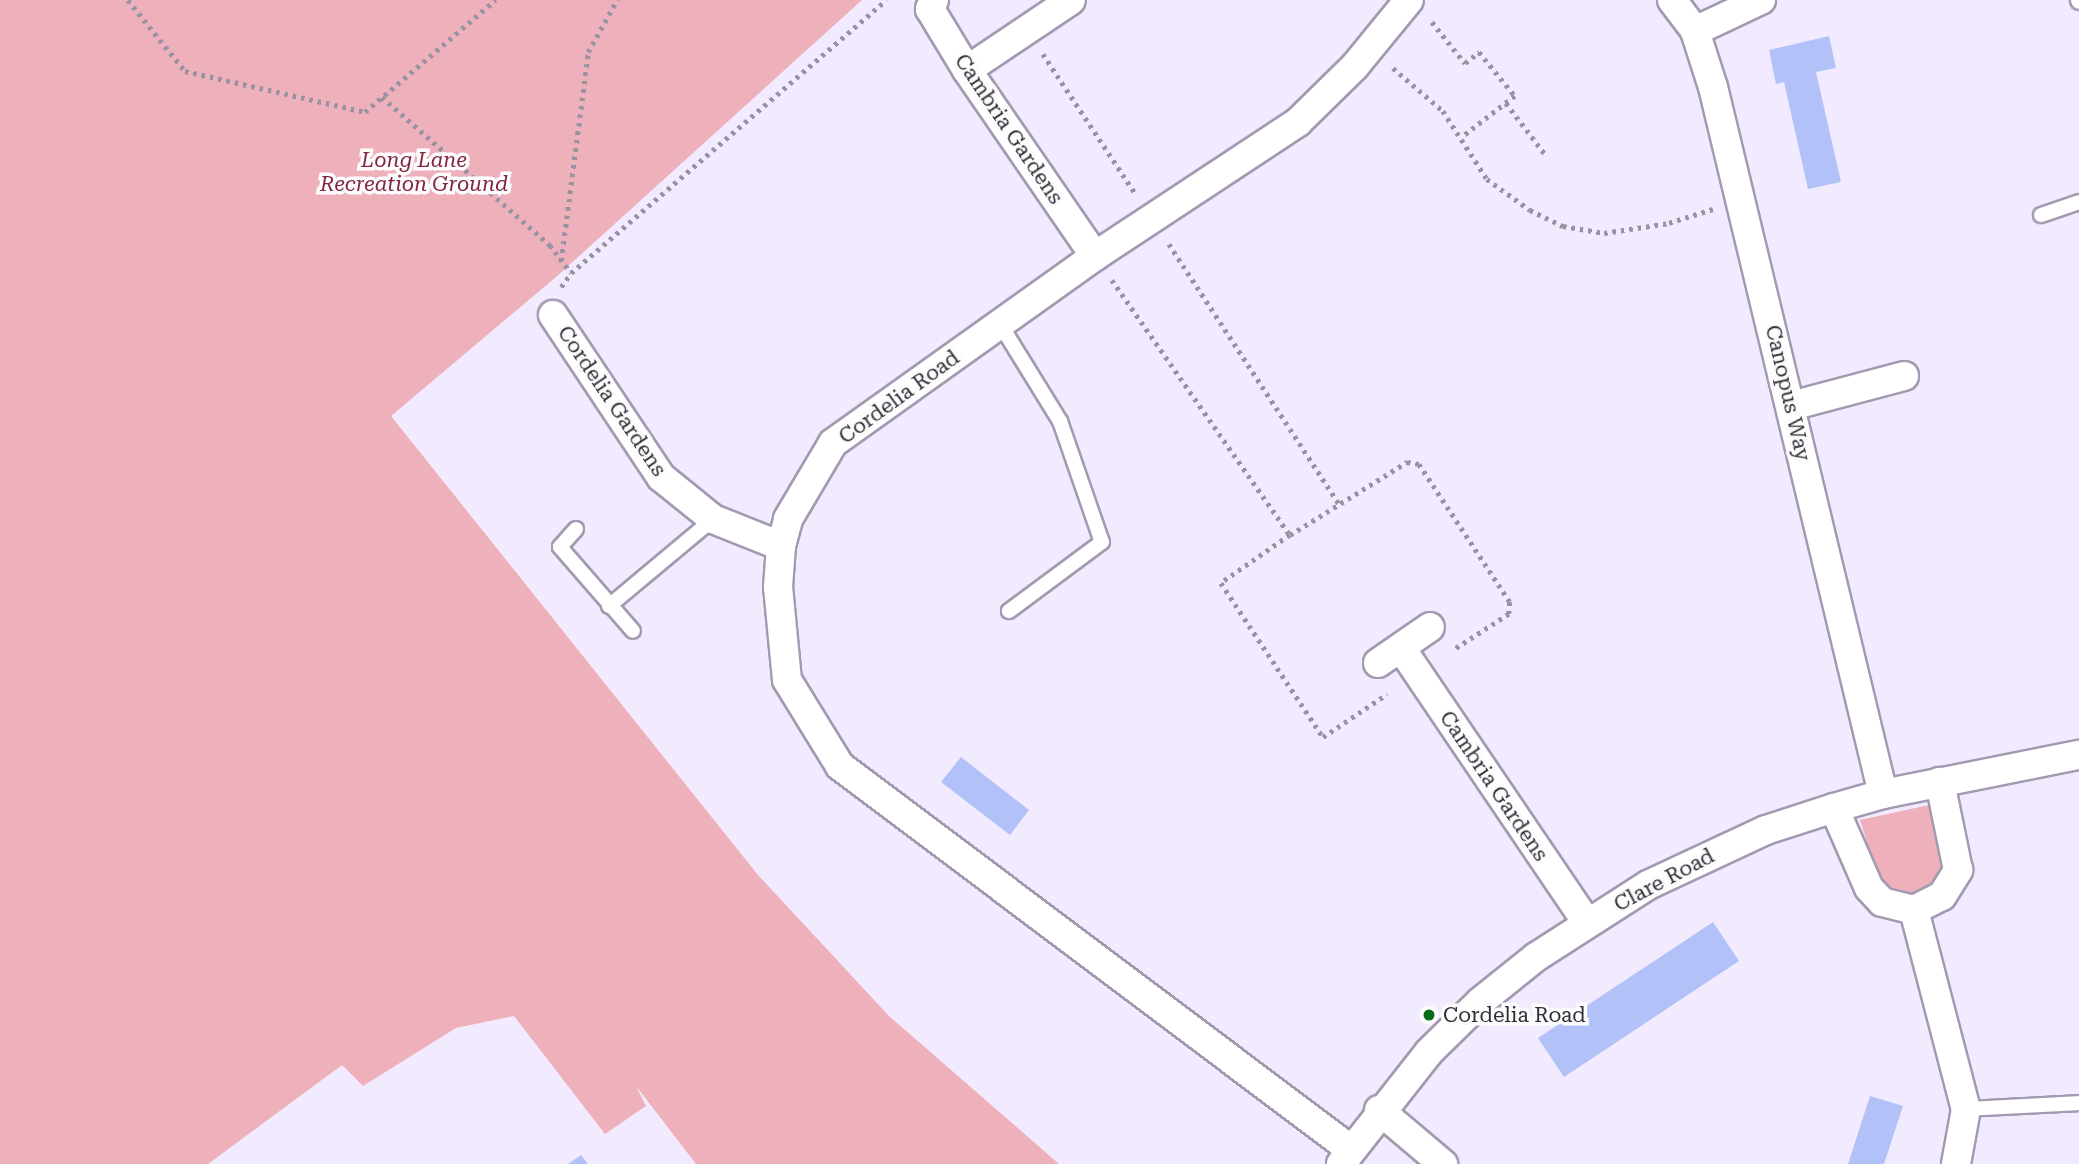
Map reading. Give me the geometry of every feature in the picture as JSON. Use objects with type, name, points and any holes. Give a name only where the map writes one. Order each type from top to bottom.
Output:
[{"type":"street","name":"Cambria Gardens","points":[[934,0],[930,9],[967,70],[1094,256]]},
{"type":"street","points":[[967,70],[1072,0]]},
{"type":"street","name":"Canopus Way","points":[[1672,0],[1695,31],[1742,200],[1882,794]]},
{"type":"street","points":[[1695,31],[1761,0]]},
{"type":"street","name":"Cordelia Road","points":[[1346,1157],[841,766],[788,680],[778,587],[780,546],[788,519],[833,443],[1094,256],[1298,122],[1368,47],[1416,5]]},
{"type":"street","name":"Cordelia Gardens","points":[[553,315],[661,477],[713,519],[780,546]]},
{"type":"street","points":[[1791,406],[1904,376]]},
{"type":"street","points":[[1378,663],[1430,627]]},
{"type":"street","name":"Cambria Gardens","points":[[1401,648],[1587,923]]},
{"type":"street","name":"Clare Road","points":[[1346,1157],[1380,1110],[1480,1002],[1587,923],[1717,851],[1834,808],[1882,794],[2079,755]]},
{"type":"street","points":[[1834,808],[1869,888],[1882,902],[1914,910],[1942,896],[1958,870],[1940,782]]},
{"type":"street","points":[[1914,910],[1966,1110],[1956,1164]]},
{"type":"street","points":[[1380,1110],[1443,1164]]},
{"type":"lane","points":[[2041,215],[2079,202]]},
{"type":"lane","points":[[1000,324],[1060,421],[1102,542],[1009,611]]},
{"type":"lane","points":[[609,606],[713,519]]},
{"type":"lane","points":[[576,529],[560,547],[633,631]]},
{"type":"lane","points":[[1966,1110],[2079,1102]]},
{"type":"path","points":[[128,0],[185,71],[365,112],[495,0]]},
{"type":"path","points":[[561,261],[588,52],[617,0]]},
{"type":"path","points":[[553,315],[561,288],[571,273],[887,0]]},
{"type":"path","points":[[1416,5],[1465,63],[1479,52],[1515,96],[1461,138]]},
{"type":"path","points":[[1027,30],[1339,504]]},
{"type":"path","points":[[1368,47],[1443,111],[1487,179],[1530,210],[1563,226],[1604,233],[1669,223],[1742,200]]},
{"type":"path","points":[[382,97],[550,245],[571,273]]},
{"type":"path","points":[[1506,103],[1545,154]]},
{"type":"path","points":[[1094,256],[1290,535]]},
{"type":"path","points":[[1407,463],[1419,464],[1510,602],[1509,614],[1323,737],[1221,583],[1290,535],[1407,463]]},
{"type":"green space","name":"Long Lane Recreation Ground","points":[[0,0],[862,0],[556,277],[391,416],[758,875],[889,1016],[1059,1164],[696,1164],[636,1086],[646,1106],[605,1134],[514,1016],[456,1028],[363,1086],[342,1065],[208,1164],[0,1164]]},
{"type":"green space","points":[[1929,805],[1941,868],[1928,887],[1907,897],[1890,890],[1877,873],[1860,820]]},
{"type":"building","points":[[1829,36],[1836,68],[1816,72],[1841,182],[1808,189],[1784,82],[1776,84],[1769,50]]},
{"type":"building","points":[[961,757],[1029,810],[1010,835],[941,782]]},
{"type":"building","points":[[1713,922],[1739,961],[1564,1077],[1538,1038]]},
{"type":"building","points":[[1870,1096],[1903,1106],[1884,1164],[1848,1164]]},
{"type":"building","points":[[581,1155],[588,1164],[568,1164]]},
{"type":"place","name":"Cordelia Road","points":[[1429,1015]]}]
